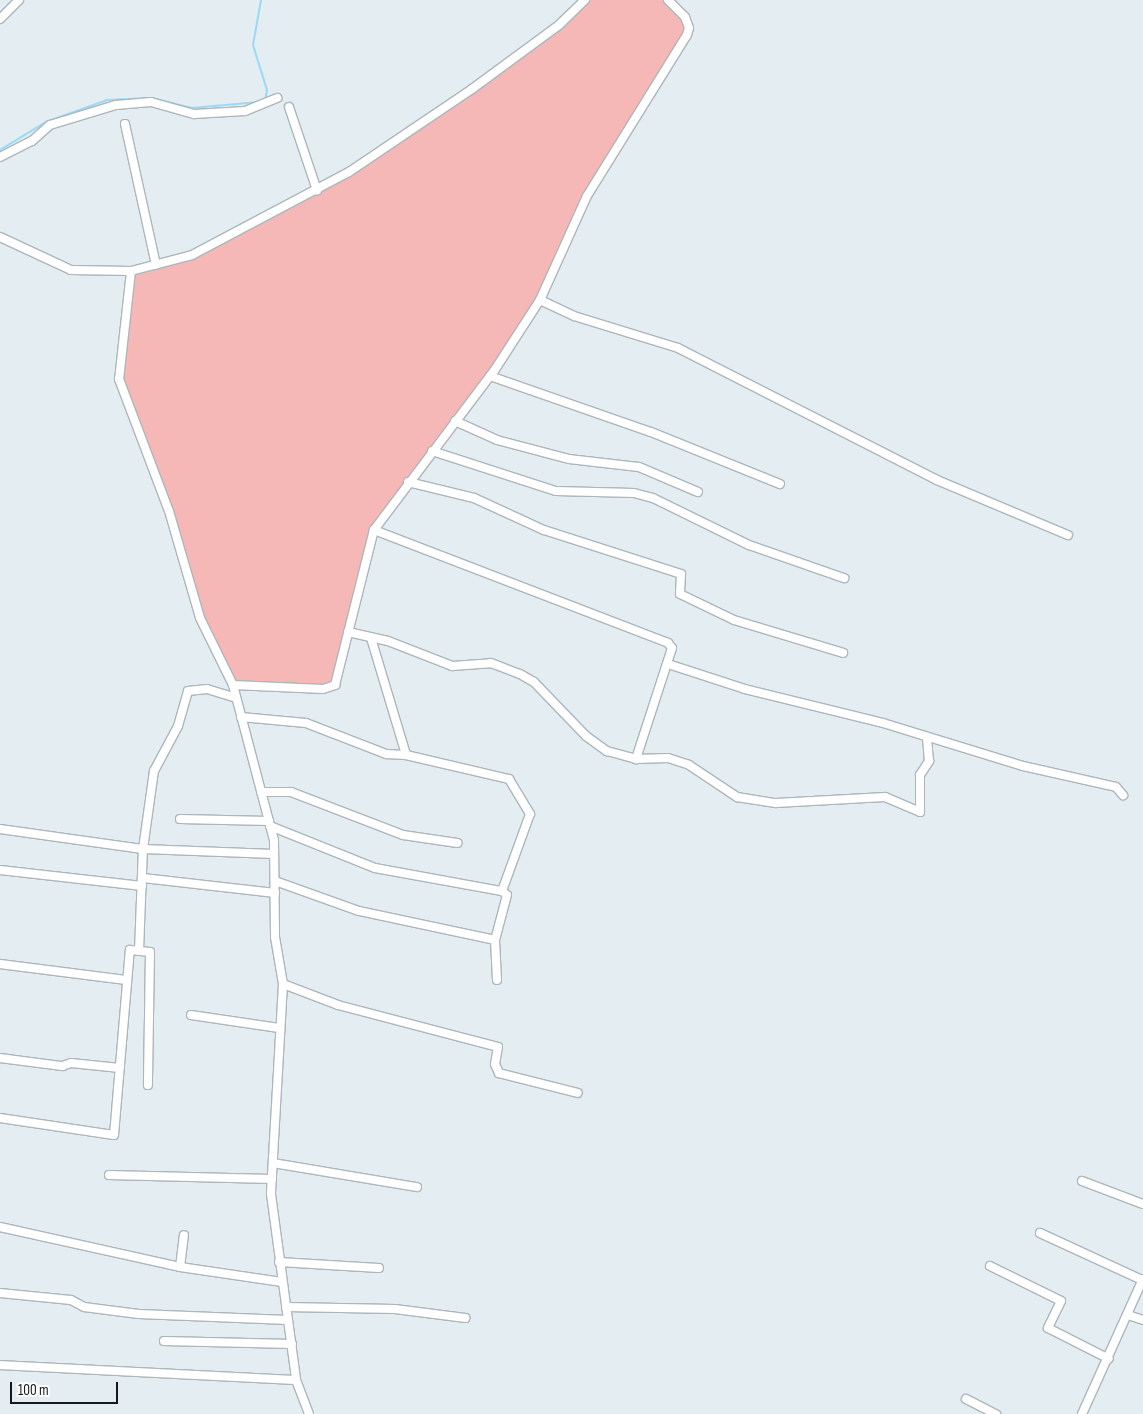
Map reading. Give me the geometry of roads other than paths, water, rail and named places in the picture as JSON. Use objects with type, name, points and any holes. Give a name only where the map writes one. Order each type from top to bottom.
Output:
[{"type":"street","points":[[0,19],[18,0]]},
{"type":"street","points":[[0,237],[72,270],[131,271],[192,255],[350,172],[472,89],[558,25],[585,0]]},
{"type":"street","points":[[233,686],[331,688],[348,632],[374,530],[408,482],[490,376],[540,300],[587,196],[687,36],[690,28],[685,17],[668,0]]},
{"type":"street","points":[[0,156],[32,141],[50,125],[116,105],[151,102],[186,112],[207,113],[245,111],[266,106],[278,98]]},
{"type":"street","points":[[289,107],[317,190]]},
{"type":"street","points":[[125,124],[156,265]]},
{"type":"street","points":[[131,271],[119,379],[169,511],[200,618],[233,686],[270,823],[275,881],[274,937],[284,984],[279,1028],[272,1179],[279,1262],[296,1380],[309,1414]]},
{"type":"street","points":[[540,300],[574,316],[678,348],[937,480],[1068,535]]},
{"type":"street","points":[[490,376],[651,432],[780,484]]},
{"type":"street","points":[[455,421],[497,440],[569,459],[638,467],[698,492]]},
{"type":"street","points":[[432,451],[556,491],[634,493],[653,498],[749,545],[844,578]]},
{"type":"street","points":[[408,482],[474,498],[544,530],[681,574],[680,594],[727,616],[843,653]]},
{"type":"street","points":[[374,530],[659,639],[672,648],[636,759]]},
{"type":"street","points":[[348,632],[452,666],[491,663],[520,674],[534,682],[586,736],[620,757],[636,759],[668,758],[689,765],[727,792],[746,799],[776,803],[885,797],[920,812],[920,775],[929,761],[927,738]]},
{"type":"street","points":[[371,638],[406,754]]},
{"type":"street","points":[[668,664],[745,689],[1023,766],[1116,787],[1123,794]]},
{"type":"street","points":[[139,951],[143,850],[154,771],[178,726],[188,691],[207,689],[236,698]]},
{"type":"street","points":[[241,717],[306,723],[386,754],[406,754],[502,776],[512,782],[530,814],[502,891]]},
{"type":"street","points":[[261,792],[291,792],[409,836],[457,843]]},
{"type":"street","points":[[180,819],[270,823],[375,868],[465,888],[502,891],[506,895],[495,940],[497,980]]},
{"type":"street","points":[[0,829],[143,850],[274,854]]},
{"type":"street","points":[[0,870],[275,893]]},
{"type":"street","points":[[275,881],[359,911],[495,940]]},
{"type":"street","points":[[0,1118],[114,1135],[130,950],[150,952],[148,1084]]},
{"type":"street","points":[[0,964],[126,980]]},
{"type":"street","points":[[284,984],[338,1006],[498,1047],[495,1064],[499,1074],[578,1093]]},
{"type":"street","points":[[191,1015],[279,1028]]},
{"type":"street","points":[[0,1058],[62,1066],[71,1063],[120,1068]]},
{"type":"street","points":[[273,1163],[417,1186]]},
{"type":"street","points":[[109,1176],[272,1179]]},
{"type":"street","points":[[1082,1181],[1143,1204]]},
{"type":"street","points":[[0,1227],[180,1267],[282,1282]]},
{"type":"street","points":[[1040,1233],[1143,1280],[1109,1359],[1082,1414]]},
{"type":"street","points":[[180,1267],[184,1235]]},
{"type":"street","points":[[279,1262],[379,1268]]},
{"type":"street","points":[[990,1266],[1061,1301],[1048,1328],[1109,1359]]},
{"type":"street","points":[[0,1293],[71,1300],[84,1307],[139,1314],[288,1320]]},
{"type":"street","points":[[286,1307],[395,1309],[465,1318]]},
{"type":"street","points":[[1128,1315],[1143,1320]]},
{"type":"street","points":[[164,1341],[292,1344]]},
{"type":"street","points":[[0,1365],[296,1380]]},
{"type":"street","points":[[966,1399],[996,1414]]},
{"type":"waterway","points":[[261,0],[253,45],[267,90],[265,100]]},
{"type":"waterway","points":[[0,150],[46,122],[107,100],[152,98],[192,108],[259,102]]}]
